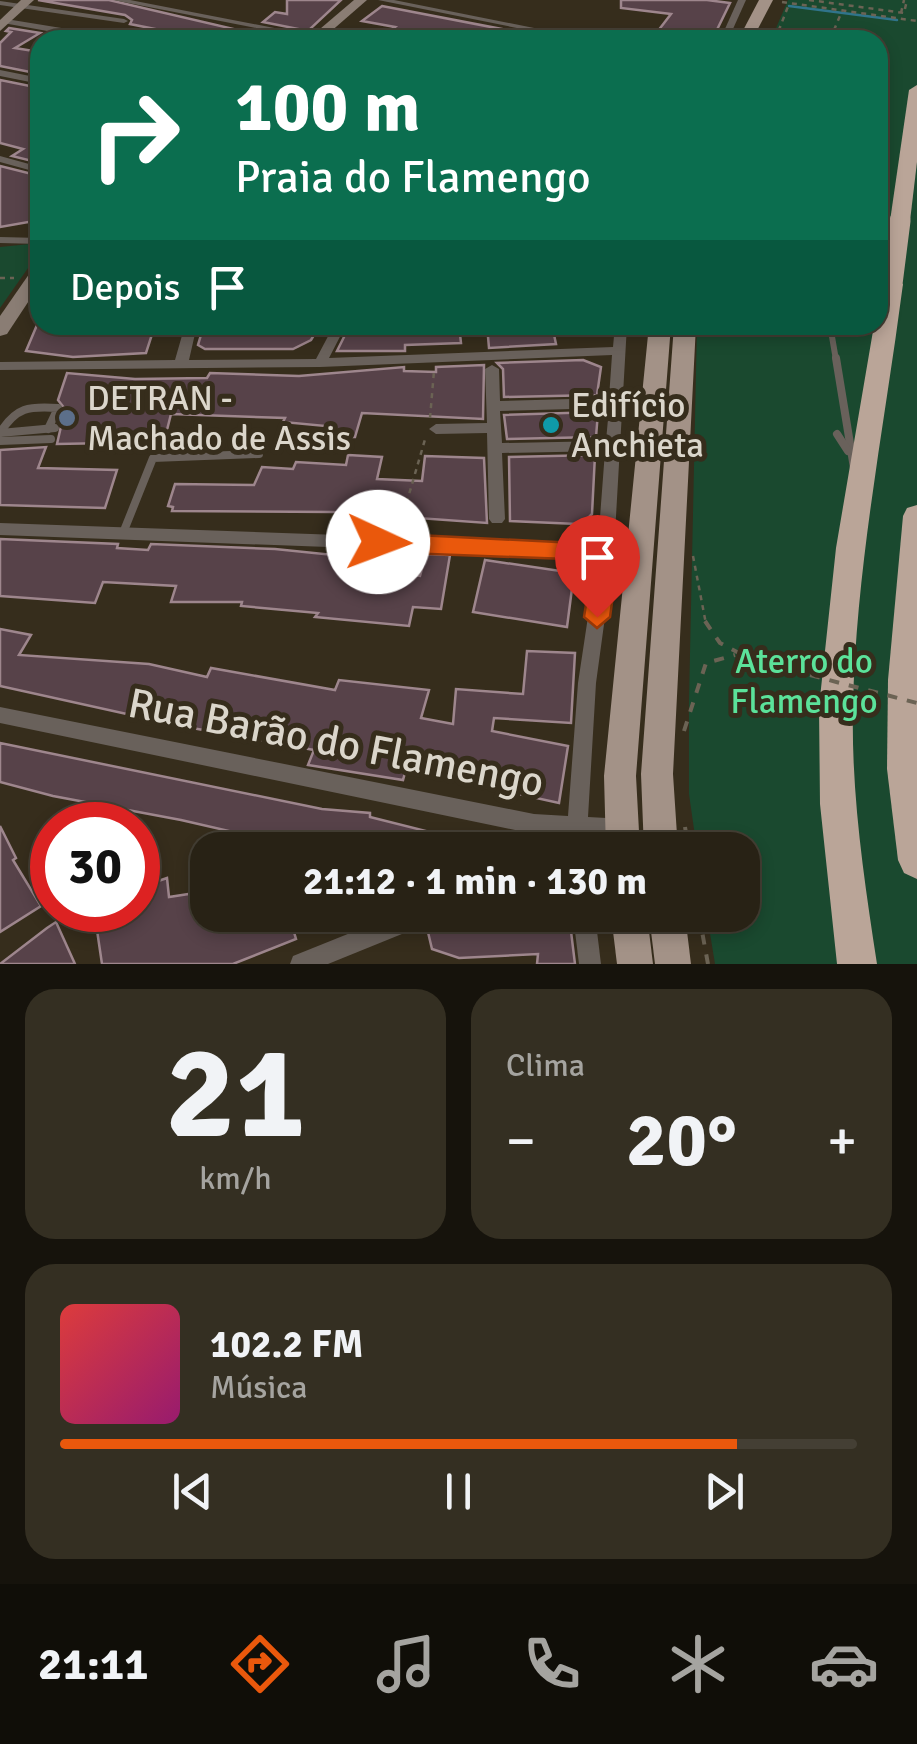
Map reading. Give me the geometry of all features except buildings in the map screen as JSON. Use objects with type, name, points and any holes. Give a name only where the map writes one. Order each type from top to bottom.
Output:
[{"type":"highway","points":[[888,286],[917,90]]},
{"type":"highway","points":[[856,964],[838,806],[836,709],[881,335]]},
{"type":"highway","points":[[917,516],[904,698],[905,769],[917,860]]},
{"type":"main road","points":[[330,30],[361,0]]},
{"type":"main road","points":[[754,30],[779,1]]},
{"type":"main road","points":[[768,30],[779,1]]},
{"type":"main road","points":[[2,26],[26,2]]},
{"type":"main road","points":[[0,330],[30,285]]},
{"type":"main road","points":[[621,832],[620,776],[659,335]]},
{"type":"main road","points":[[659,832],[656,774],[684,335]]},
{"type":"main road","points":[[632,932],[635,964]]},
{"type":"main road","points":[[669,932],[674,964]]},
{"type":"street","points":[[116,0],[274,30]]},
{"type":"street","points":[[382,0],[538,30]]},
{"type":"street","points":[[728,30],[742,0]]},
{"type":"street","points":[[0,3],[26,2],[124,21]]},
{"type":"street","points":[[2,26],[44,30]]},
{"type":"street","points":[[0,73],[30,78]]},
{"type":"street","points":[[0,159],[30,167]]},
{"type":"street","points":[[0,240],[30,241]]},
{"type":"street","points":[[181,364],[188,335]]},
{"type":"street","points":[[320,364],[335,335]]},
{"type":"street","points":[[578,832],[588,683],[606,552],[620,335]]},
{"type":"street","points":[[0,366],[320,364],[617,351]]},
{"type":"street","points":[[492,369],[497,518]]},
{"type":"street","points":[[494,406],[614,403]]},
{"type":"street","points":[[430,428],[494,428]]},
{"type":"street","points":[[495,448],[612,446]]},
{"type":"street","points":[[0,529],[606,552]]},
{"type":"street","name":"Rua Barão do Flamengo","points":[[0,715],[534,824],[578,826],[598,832]]},
{"type":"street","points":[[301,964],[379,932]]},
{"type":"street","points":[[586,932],[590,964]]},
{"type":"lane","points":[[832,335],[849,453],[861,490]]},
{"type":"lane","points":[[836,399],[840,389]]},
{"type":"lane","points":[[21,406],[58,408],[52,428],[0,433],[13,410],[21,406]]},
{"type":"lane","points":[[836,434],[849,453]]},
{"type":"lane","points":[[0,441],[51,440]]},
{"type":"lane","points":[[124,533],[153,458],[259,454]]},
{"type":"path","points":[[902,13],[905,0]]},
{"type":"path","points":[[777,30],[779,1],[811,1],[902,13]]},
{"type":"path","points":[[811,1],[902,13]]},
{"type":"path","points":[[811,1],[917,21]]},
{"type":"path","points":[[834,30],[842,10],[856,7]]},
{"type":"path","points":[[401,522],[430,428],[434,360]]},
{"type":"path","points":[[692,550],[706,628],[716,642],[752,660],[917,703]]},
{"type":"path","points":[[684,731],[706,663],[736,655]]},
{"type":"path","points":[[703,932],[708,964]]},
{"type":"green space","name":"Aterro do Flamengo","points":[[788,0],[917,0],[917,964],[715,964],[710,932],[760,932],[760,832],[694,832],[689,794],[697,335],[888,335],[888,30],[775,30]]},
{"type":"green space","points":[[30,244],[30,265],[0,308],[0,247]]},
{"type":"waterway","points":[[789,6],[897,20]]},
{"type":"place","name":"DETRAN - Machado de Assis","points":[[67,418]]},
{"type":"place","name":"Edifício Anchieta","points":[[551,425]]},
{"type":"route","points":[[378,542],[606,552],[597,617]]}]
